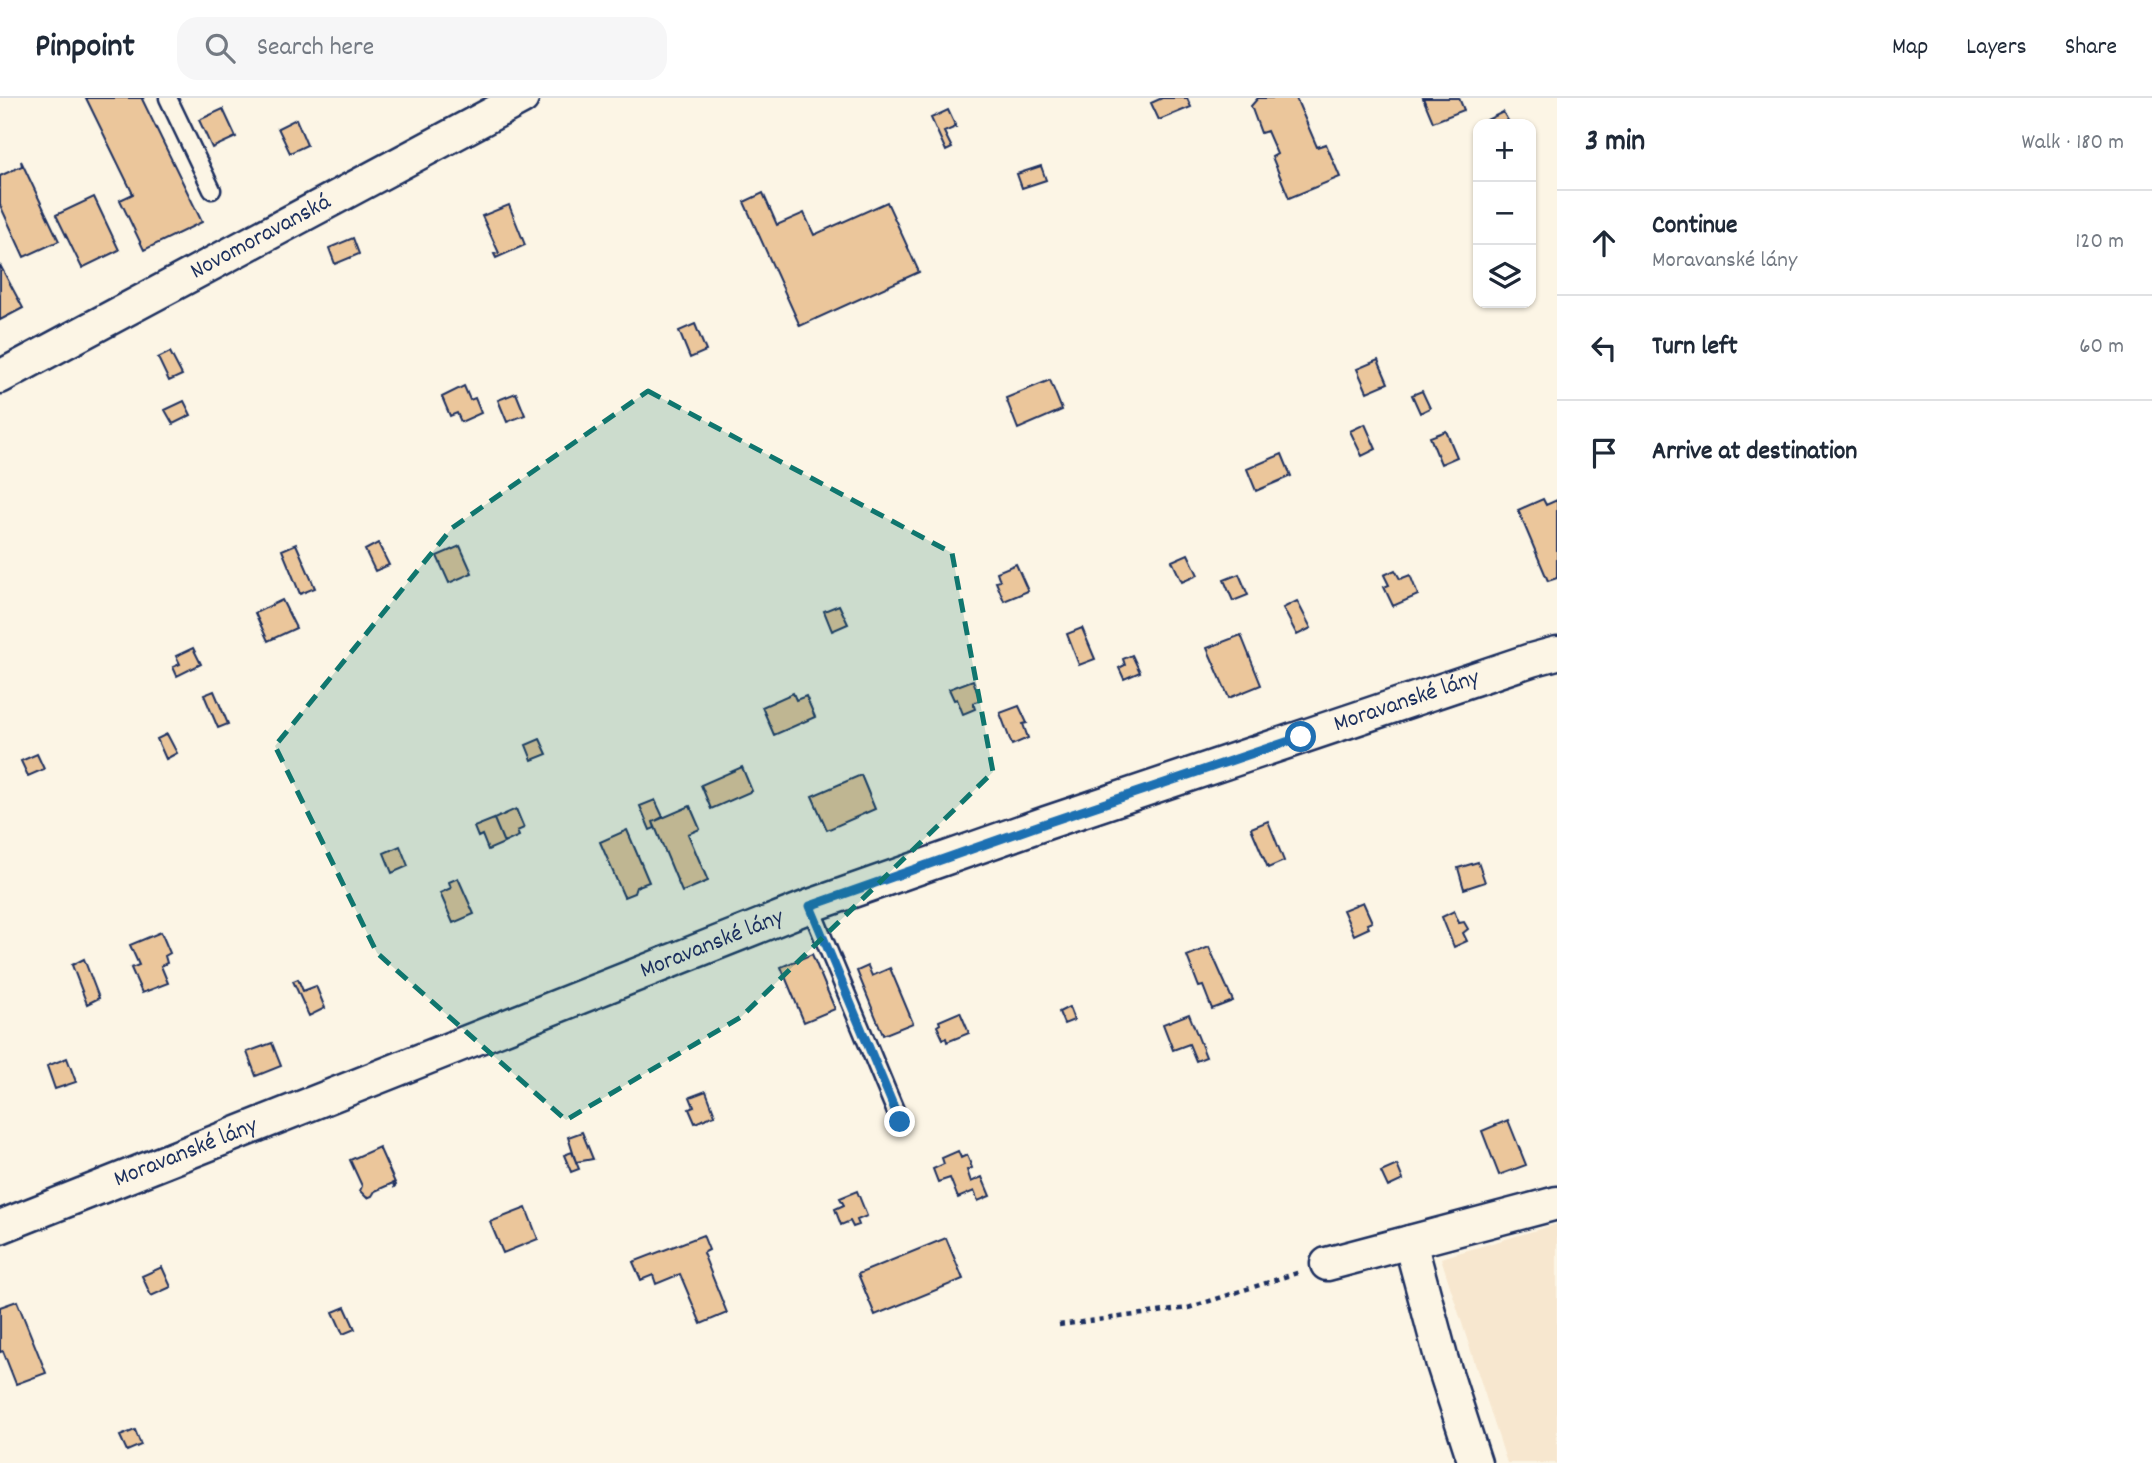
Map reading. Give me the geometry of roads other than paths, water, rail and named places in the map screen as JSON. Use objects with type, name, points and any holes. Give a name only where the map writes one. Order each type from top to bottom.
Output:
[{"type":"street","name":"Novomoravanská","points":[[0,377],[522,98]]},
{"type":"street","name":"Moravanské lány","points":[[0,1227],[810,906],[1059,819],[1557,653]]},
{"type":"street","points":[[1327,1264],[1557,1203]]},
{"type":"street","points":[[1410,1242],[1442,1362],[1475,1463]]},
{"type":"lane","points":[[168,98],[212,190]]},
{"type":"lane","points":[[810,906],[900,1122]]}]
